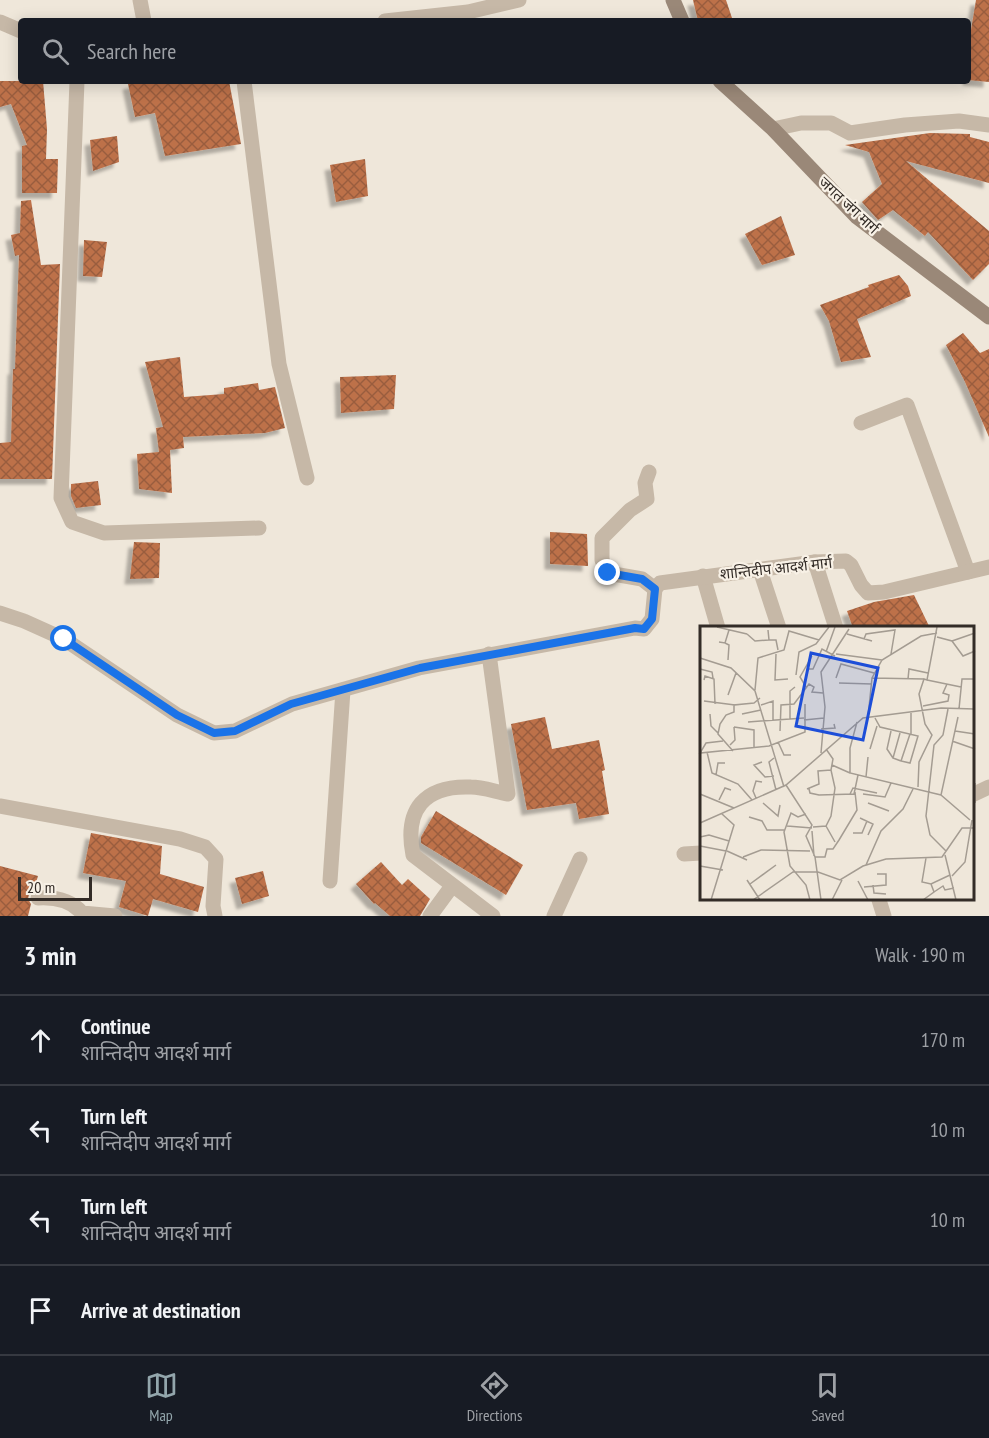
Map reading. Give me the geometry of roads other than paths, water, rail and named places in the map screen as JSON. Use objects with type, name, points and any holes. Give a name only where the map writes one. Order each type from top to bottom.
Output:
[{"type":"street","points":[[140,0],[143,18]]},
{"type":"street","points":[[401,18],[467,6],[519,0]]},
{"type":"street","points":[[673,0],[681,18]]},
{"type":"street","points":[[0,22],[18,31]]},
{"type":"street","points":[[77,84],[61,498],[72,522],[104,533],[259,528]]},
{"type":"street","points":[[244,84],[279,364],[307,478]]},
{"type":"street","name":"जगत जंग मार्ग","points":[[723,84],[773,129],[857,217],[989,317]]},
{"type":"street","points":[[773,129],[801,123],[831,123],[850,133],[905,125],[958,121],[989,125]]},
{"type":"street","points":[[861,423],[907,405],[968,572]]},
{"type":"street","points":[[0,613],[64,639],[177,715],[214,733],[235,731],[291,704],[420,668],[635,628],[644,629],[652,619],[655,589],[642,579],[608,573],[602,560],[602,538],[630,510],[647,499],[645,483],[649,472]]},
{"type":"street","name":"शान्तिदीप आदर्श मार्ग","points":[[655,589],[660,584],[703,576],[815,562],[846,561],[851,565],[861,585],[868,593],[884,592],[989,567]]},
{"type":"street","points":[[815,562],[835,626]]},
{"type":"street","points":[[760,570],[779,626]]},
{"type":"street","points":[[703,576],[717,626]]},
{"type":"street","points":[[489,654],[508,794],[471,787],[436,791],[414,810],[410,837],[413,855],[493,916]]},
{"type":"street","points":[[330,881],[343,690]]},
{"type":"street","points":[[974,794],[989,787]]},
{"type":"street","points":[[0,806],[180,839],[205,847],[216,859],[213,906],[215,916]]},
{"type":"street","points":[[684,854],[700,853]]},
{"type":"street","points":[[554,916],[580,859]]},
{"type":"street","points":[[430,916],[452,886]]},
{"type":"street","points":[[38,898],[54,897],[76,906],[82,914],[115,916]]},
{"type":"street","points":[[879,901],[884,916]]}]
